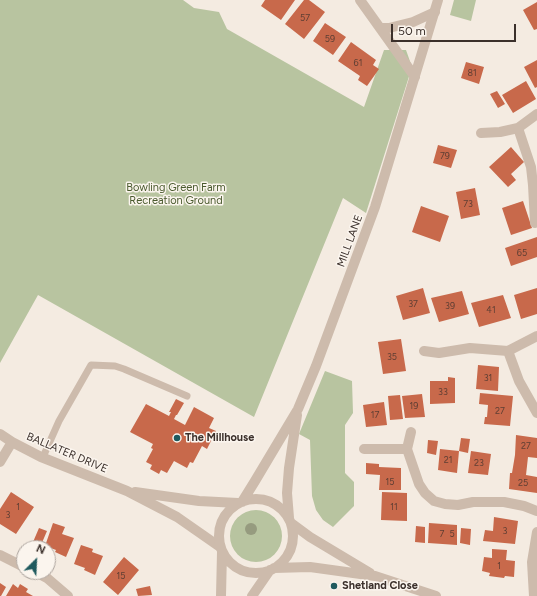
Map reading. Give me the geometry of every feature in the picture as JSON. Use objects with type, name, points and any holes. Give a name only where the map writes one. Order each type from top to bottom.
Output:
[{"type":"street","points":[[360,0],[415,78]]},
{"type":"street","name":"MILL LANE","points":[[240,502],[256,481],[298,409],[316,366],[375,207],[438,0]]},
{"type":"street","points":[[380,28],[413,22],[435,12]]},
{"type":"street","points":[[481,133],[500,132],[518,128],[537,114]]},
{"type":"street","points":[[518,128],[531,167],[535,197],[535,224]]},
{"type":"street","points":[[424,351],[439,353],[470,348],[508,351],[537,336]]},
{"type":"street","points":[[508,351],[519,381],[537,413]]},
{"type":"street","name":"MILL LANE","points":[[290,521],[287,493],[289,468],[298,409]]},
{"type":"street","points":[[411,432],[407,449],[419,484],[425,493],[434,501],[445,504],[504,502],[524,506],[537,511]]},
{"type":"street","name":"BALLATER DRIVE","points":[[0,434],[43,458],[127,491],[177,517],[221,549]]},
{"type":"street","points":[[0,462],[12,442]]},
{"type":"street","points":[[364,448],[407,449]]},
{"type":"street","name":"BALLATER DRIVE","points":[[127,491],[186,500],[240,502]]},
{"type":"street","points":[[221,596],[220,526],[227,513],[240,502],[252,499],[274,503],[283,510],[290,521],[293,533],[290,549],[282,562],[272,569],[252,596]]},
{"type":"street","points":[[290,521],[310,537],[375,576]]},
{"type":"street","points":[[534,596],[532,562],[537,532]]},
{"type":"street","points":[[221,549],[229,561],[238,568],[248,572],[259,573],[272,569],[310,567],[375,576],[436,596]]},
{"type":"street","points":[[0,556],[16,563]]},
{"type":"street","points":[[49,580],[68,596]]},
{"type":"lane","points":[[43,458],[59,421],[91,365],[110,366],[124,369],[187,396]]},
{"type":"green space","name":"Bowling Green Farm Recreation Ground","points":[[0,0],[183,0],[194,8],[219,12],[227,29],[364,107],[384,50],[406,50],[412,67],[366,213],[343,198],[254,417],[38,295],[0,363]]},
{"type":"green space","points":[[454,0],[476,0],[471,21],[450,15]]},
{"type":"green space","points":[[325,371],[352,381],[353,413],[345,425],[345,473],[354,482],[354,506],[333,527],[323,520],[316,510],[312,496],[310,440],[299,434]]},
{"type":"green space","points":[[256,510],[266,512],[274,518],[280,526],[282,536],[280,546],[274,554],[266,560],[256,562],[246,560],[238,554],[232,546],[230,536],[232,526],[238,518],[246,512]]},
{"type":"building","points":[[265,0],[295,0],[281,20],[261,6]]},
{"type":"building","points":[[304,0],[309,0],[325,12],[304,39],[285,24]]},
{"type":"building","points":[[537,2],[537,29],[534,30],[523,10]]},
{"type":"building","points":[[325,23],[346,37],[333,55],[313,41]]},
{"type":"building","points":[[351,42],[376,60],[373,65],[379,69],[367,86],[358,80],[360,76],[338,61]]},
{"type":"building","points":[[537,60],[537,87],[535,88],[524,67]]},
{"type":"building","points":[[466,62],[484,67],[479,84],[461,78]]},
{"type":"building","points":[[526,81],[536,99],[513,113],[502,95]]},
{"type":"building","points":[[497,91],[505,104],[498,108],[490,94]]},
{"type":"building","points":[[438,145],[457,150],[451,168],[433,163]]},
{"type":"building","points":[[511,147],[524,162],[511,174],[516,180],[508,187],[489,167]]},
{"type":"building","points":[[475,188],[480,215],[461,219],[456,192]]},
{"type":"building","points":[[523,201],[532,228],[511,235],[502,208]]},
{"type":"building","points":[[421,206],[449,216],[440,242],[412,232]]},
{"type":"building","points":[[537,237],[537,257],[511,266],[505,248]]},
{"type":"building","points":[[423,288],[430,313],[403,320],[396,296]]},
{"type":"building","points":[[537,288],[537,314],[521,319],[514,295]]},
{"type":"building","points":[[462,291],[469,314],[439,322],[431,298]]},
{"type":"building","points":[[503,295],[511,318],[479,327],[471,303]]},
{"type":"building","points":[[401,339],[406,371],[383,374],[378,342]]},
{"type":"building","points":[[478,365],[499,367],[498,391],[476,389]]},
{"type":"building","points":[[448,377],[455,378],[455,403],[430,404],[430,381],[448,381]]},
{"type":"building","points":[[480,393],[513,396],[510,426],[484,424],[485,417],[487,417],[488,405],[479,404]]},
{"type":"building","points":[[422,394],[425,417],[405,418],[402,396]]},
{"type":"building","points":[[400,395],[403,419],[390,420],[388,396]]},
{"type":"building","name":"The Millhouse","points":[[176,399],[184,403],[174,419],[185,425],[194,407],[214,418],[209,428],[216,431],[207,449],[202,446],[193,463],[190,462],[187,468],[174,461],[167,473],[161,470],[159,474],[150,469],[152,465],[146,462],[153,449],[151,448],[153,444],[130,432],[146,404],[169,416],[171,412],[169,412]]},
{"type":"building","points":[[384,402],[387,425],[366,427],[363,405]]},
{"type":"building","points":[[516,435],[537,438],[537,458],[528,457],[526,475],[537,477],[537,493],[509,489],[510,473],[512,473],[515,455]]},
{"type":"building","points":[[461,438],[470,439],[468,453],[459,451]]},
{"type":"building","points":[[428,440],[438,441],[436,455],[427,453]]},
{"type":"building","points":[[440,449],[459,451],[457,473],[438,470]]},
{"type":"building","points":[[471,451],[491,454],[488,475],[468,473]]},
{"type":"building","points":[[366,463],[379,464],[379,467],[401,468],[401,490],[379,490],[380,475],[366,474]]},
{"type":"building","points":[[11,492],[34,507],[16,534],[0,524],[0,509]]},
{"type":"building","points":[[382,492],[407,493],[407,521],[381,520]]},
{"type":"building","points":[[494,517],[518,521],[515,544],[483,541],[485,530],[493,531]]},
{"type":"building","points":[[53,523],[65,527],[62,534],[74,538],[66,557],[56,552],[56,540],[47,540]]},
{"type":"building","points":[[429,523],[457,525],[457,545],[428,543]]},
{"type":"building","points":[[416,526],[425,527],[425,543],[415,542]]},
{"type":"building","points":[[39,528],[47,531],[43,540],[34,540]]},
{"type":"building","points":[[461,528],[471,529],[470,545],[460,543]]},
{"type":"building","points":[[81,545],[93,549],[92,552],[103,556],[95,575],[84,570],[85,568],[74,564]]},
{"type":"building","points":[[492,549],[507,550],[506,560],[515,561],[514,577],[505,576],[504,578],[489,576],[490,573],[482,571],[484,557],[492,558]]},
{"type":"building","points":[[124,557],[139,570],[118,595],[103,582]]},
{"type":"building","points":[[0,583],[6,587],[1,596],[0,596]]},
{"type":"building","points":[[13,584],[18,588],[20,584],[28,589],[26,592],[33,596],[6,596]]},
{"type":"building","points":[[150,586],[152,595],[138,596],[136,589]]},
{"type":"place","name":"The Millhouse","points":[[177,438]]},
{"type":"place","name":"Shetland Close","points":[[334,586]]}]
